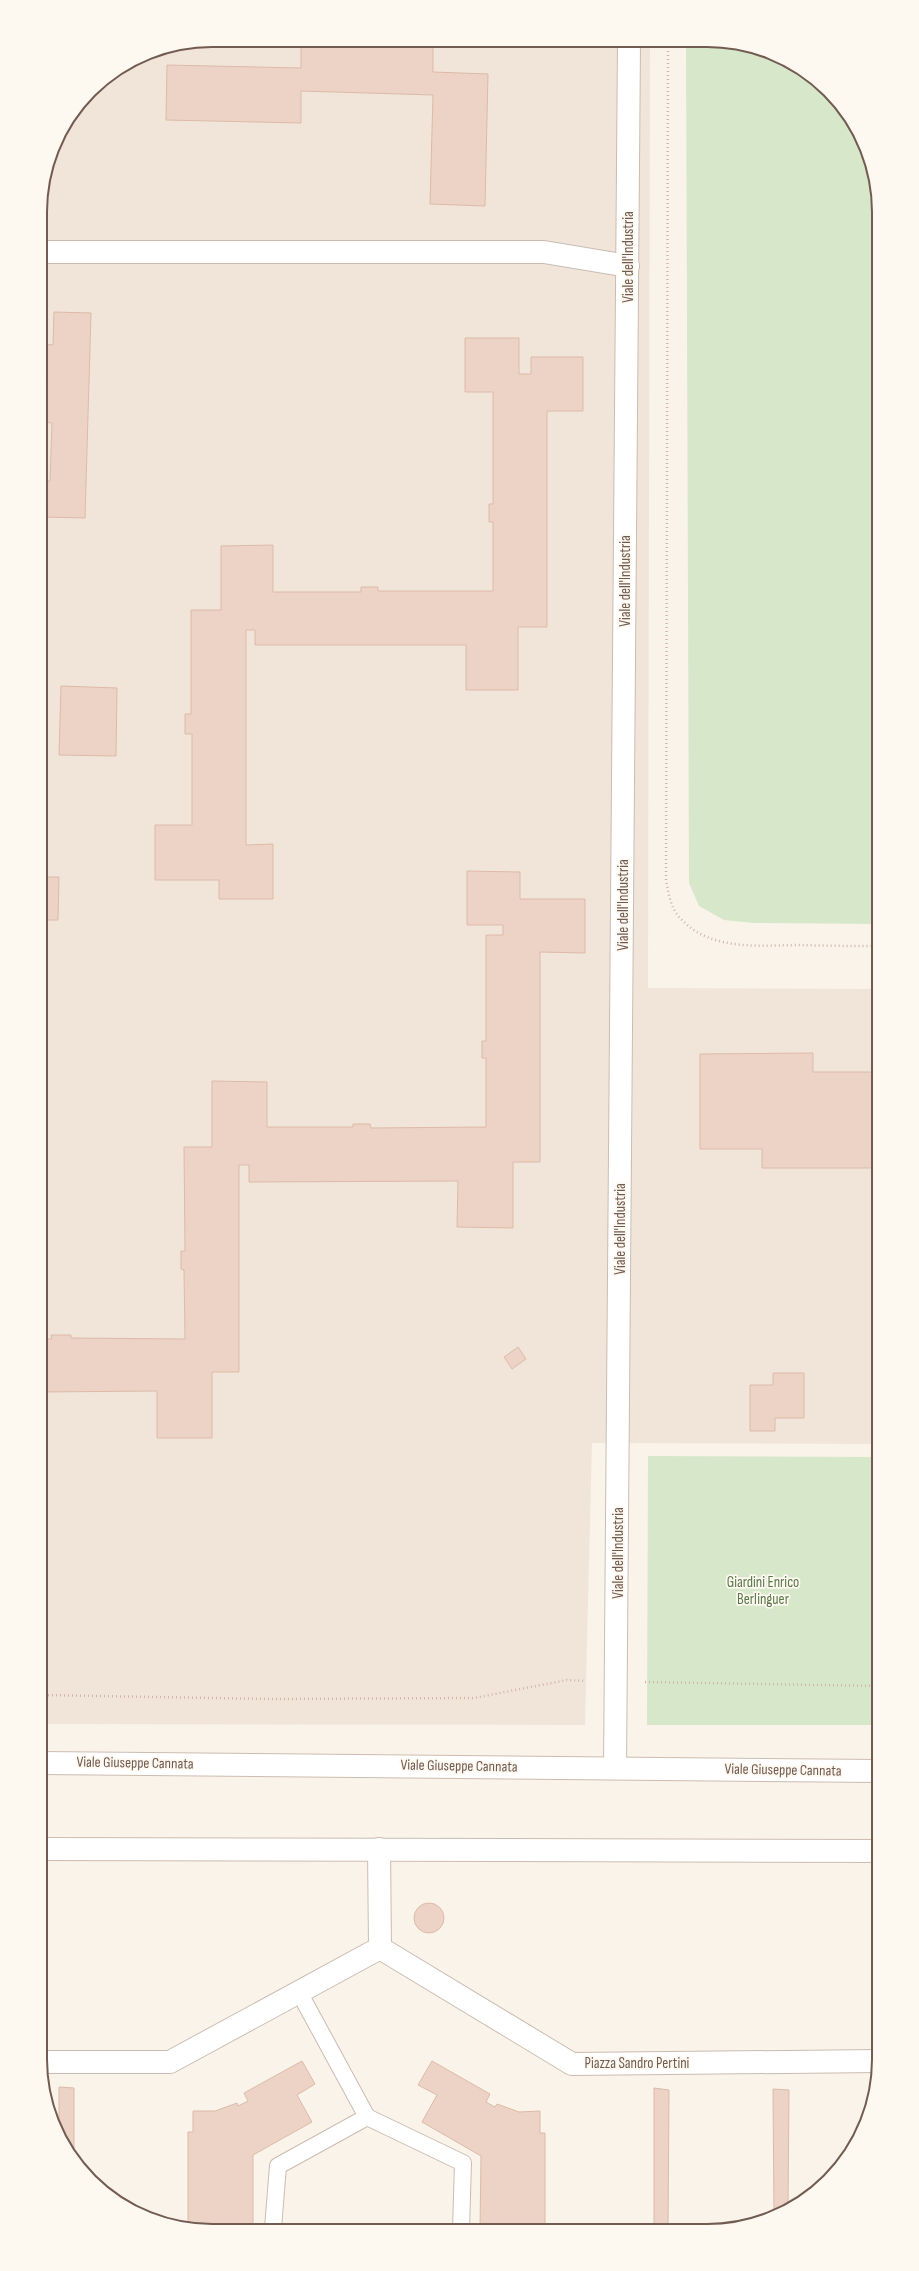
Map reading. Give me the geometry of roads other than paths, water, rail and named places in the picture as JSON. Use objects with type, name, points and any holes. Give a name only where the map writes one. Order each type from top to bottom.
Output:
[{"type":"street","name":"Viale dell'Industria","points":[[615,1768],[617,1682],[630,47]]},
{"type":"street","points":[[47,252],[544,252],[628,266]]},
{"type":"street","name":"Viale Giuseppe Cannata","points":[[47,1763],[872,1771]]},
{"type":"street","points":[[47,1849],[379,1849],[652,1852],[872,1851]]},
{"type":"street","points":[[47,2062],[170,2062],[380,1948],[379,1849]]},
{"type":"street","name":"Piazza Sandro Pertini","points":[[380,1948],[572,2064],[872,2061]]},
{"type":"lane","points":[[299,1992],[367,2117],[463,2163],[461,2224]]},
{"type":"lane","points":[[273,2224],[278,2166],[367,2117]]},
{"type":"park label","name":"Giardini Enrico Berlinguer","points":[[763,1590]]}]
